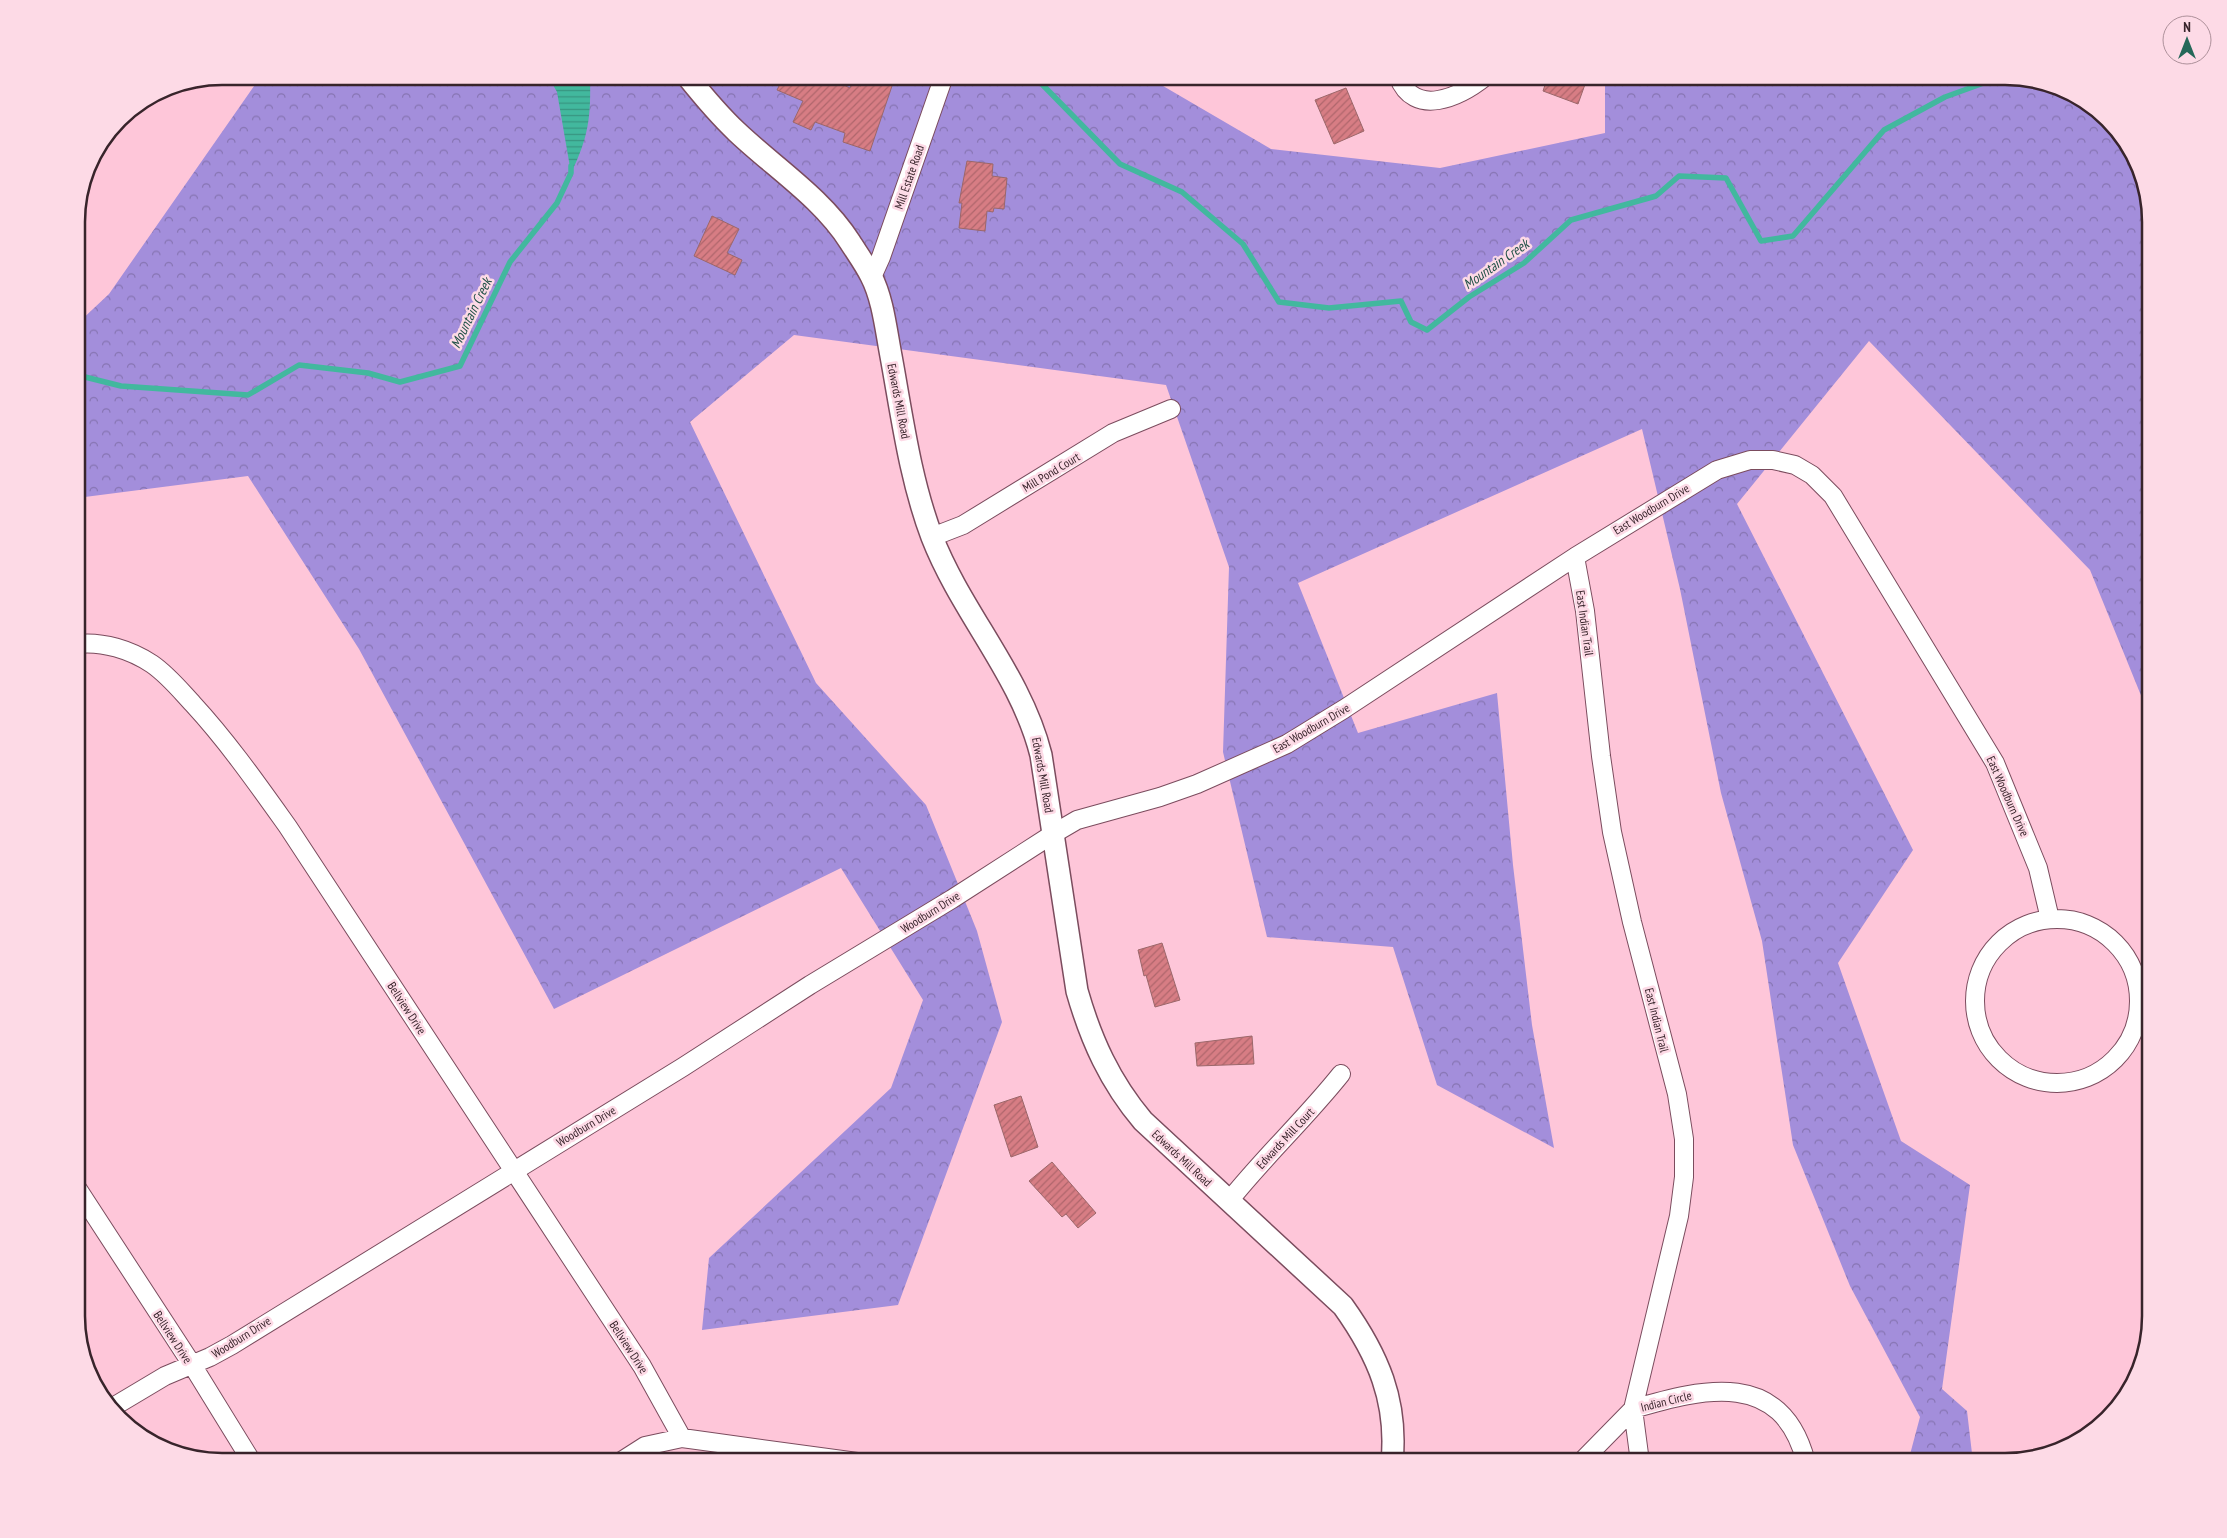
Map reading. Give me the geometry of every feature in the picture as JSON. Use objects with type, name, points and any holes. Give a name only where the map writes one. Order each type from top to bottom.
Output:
[{"type":"street","name":"Edwards Mill Road","points":[[694,85],[707,102],[737,132],[826,212],[849,240],[872,277],[884,322],[912,468],[932,537],[960,596],[1003,665],[1029,714],[1041,755],[1077,991],[1087,1028],[1098,1053],[1117,1087],[1143,1121],[1343,1306],[1365,1337],[1386,1385],[1392,1414],[1392,1453]]},
{"type":"street","name":"Mill Estate Road","points":[[872,277],[881,257],[941,85]]},
{"type":"street","points":[[1403,85],[1408,93],[1418,100],[1432,102],[1454,94],[1470,85]]},
{"type":"street","name":"Mill Pond Court","points":[[932,537],[963,525],[1113,434],[1171,409]]},
{"type":"street","name":"East Woodburn Drive","points":[[1053,834],[1078,820],[1160,798],[1197,784],[1287,744],[1344,709],[1658,504],[1730,464],[1750,460],[1773,460],[1795,465],[1812,474],[1833,496],[1995,762],[2038,868],[2050,919]]},
{"type":"street","name":"East Indian Trail","points":[[1575,557],[1585,612],[1601,756],[1612,832],[1632,922],[1676,1094],[1684,1139],[1684,1177],[1679,1216],[1633,1409]]},
{"type":"street","name":"Bellview Drive","points":[[85,644],[101,644],[136,655],[153,664],[172,680],[244,765],[288,827],[642,1366],[682,1438]]},
{"type":"street","name":"Woodburn Drive","points":[[117,1404],[191,1363],[210,1357],[232,1345],[683,1067],[810,985],[952,900],[1053,834]]},
{"type":"street","points":[[2050,919],[2068,919],[2086,924],[2102,932],[2117,944],[2128,959],[2136,975],[2139,993],[2139,1012],[2134,1030],[2126,1046],[2114,1060],[2091,1075],[2064,1083],[2028,1078],[2012,1070],[1997,1058],[1986,1043],[1978,1026],[1975,1008],[1975,990],[1980,972],[1994,948],[2014,930],[2031,922],[2050,919]]},
{"type":"street","name":"Edwards Mill Court","points":[[1229,1201],[1250,1175],[1318,1103],[1341,1074]]},
{"type":"street","name":"Bellview Drive","points":[[85,1202],[191,1363],[246,1453]]},
{"type":"street","name":"Indian Circle","points":[[1639,1453],[1633,1409],[1682,1394],[1728,1392],[1754,1396],[1774,1406],[1790,1424],[1804,1453]]},
{"type":"street","points":[[1590,1453],[1633,1409]]},
{"type":"street","points":[[635,1453],[646,1446],[682,1438],[791,1453]]},
{"type":"green space","points":[[255,85],[1161,85],[1271,149],[1440,168],[1605,133],[1605,85],[2005,85],[2023,86],[2058,95],[2081,108],[2108,132],[2124,153],[2132,169],[2141,204],[2142,698],[2090,570],[1869,341],[1737,504],[1913,850],[1838,963],[1901,1141],[1970,1185],[1942,1389],[1967,1411],[1972,1453],[1910,1453],[1920,1417],[1850,1286],[1793,1145],[1762,941],[1721,793],[1680,589],[1642,429],[1298,583],[1358,733],[1497,693],[1513,865],[1532,1025],[1554,1148],[1437,1085],[1393,947],[1267,937],[1223,752],[1229,567],[1166,385],[794,335],[690,422],[816,683],[926,805],[977,931],[1002,1022],[898,1305],[702,1330],[709,1258],[891,1088],[923,1000],[841,868],[554,1009],[359,649],[248,476],[85,497],[85,316],[109,294]]},
{"type":"shaded area","points":[[553,85],[590,85],[588,126],[582,148],[571,173],[557,92]]},
{"type":"building","points":[[780,85],[843,85],[850,88],[851,85],[892,85],[870,151],[843,142],[845,133],[815,122],[811,130],[793,122],[803,101],[777,90]]},
{"type":"building","points":[[1545,85],[1585,85],[1578,104],[1543,91]]},
{"type":"building","points":[[1346,88],[1364,131],[1334,144],[1315,100]]},
{"type":"building","points":[[967,161],[993,164],[992,176],[1007,178],[1004,209],[994,208],[993,212],[987,211],[985,231],[959,228],[962,203],[959,203]]},
{"type":"building","points":[[712,216],[739,229],[727,253],[742,260],[735,275],[694,256]]},
{"type":"building","points":[[1162,943],[1180,1000],[1155,1007],[1146,975],[1144,976],[1138,950]]},
{"type":"building","points":[[1252,1036],[1254,1064],[1197,1066],[1195,1043]]},
{"type":"building","points":[[1021,1096],[1038,1147],[1011,1157],[994,1105]]},
{"type":"building","points":[[1052,1162],[1096,1213],[1078,1228],[1066,1214],[1062,1217],[1029,1181]]},
{"type":"waterway","name":"Mountain Creek","points":[[1043,85],[1120,164],[1182,192],[1243,244],[1279,302],[1329,308],[1401,301],[1411,322],[1427,330],[1469,297],[1524,263],[1571,220],[1656,196],[1679,176],[1726,178],[1761,241],[1793,236],[1884,130],[1945,97],[1978,85]]},
{"type":"waterway","name":"Mountain Creek","points":[[85,377],[121,386],[248,395],[299,365],[368,373],[400,382],[460,366],[510,262],[557,203],[571,173],[571,166]]}]
